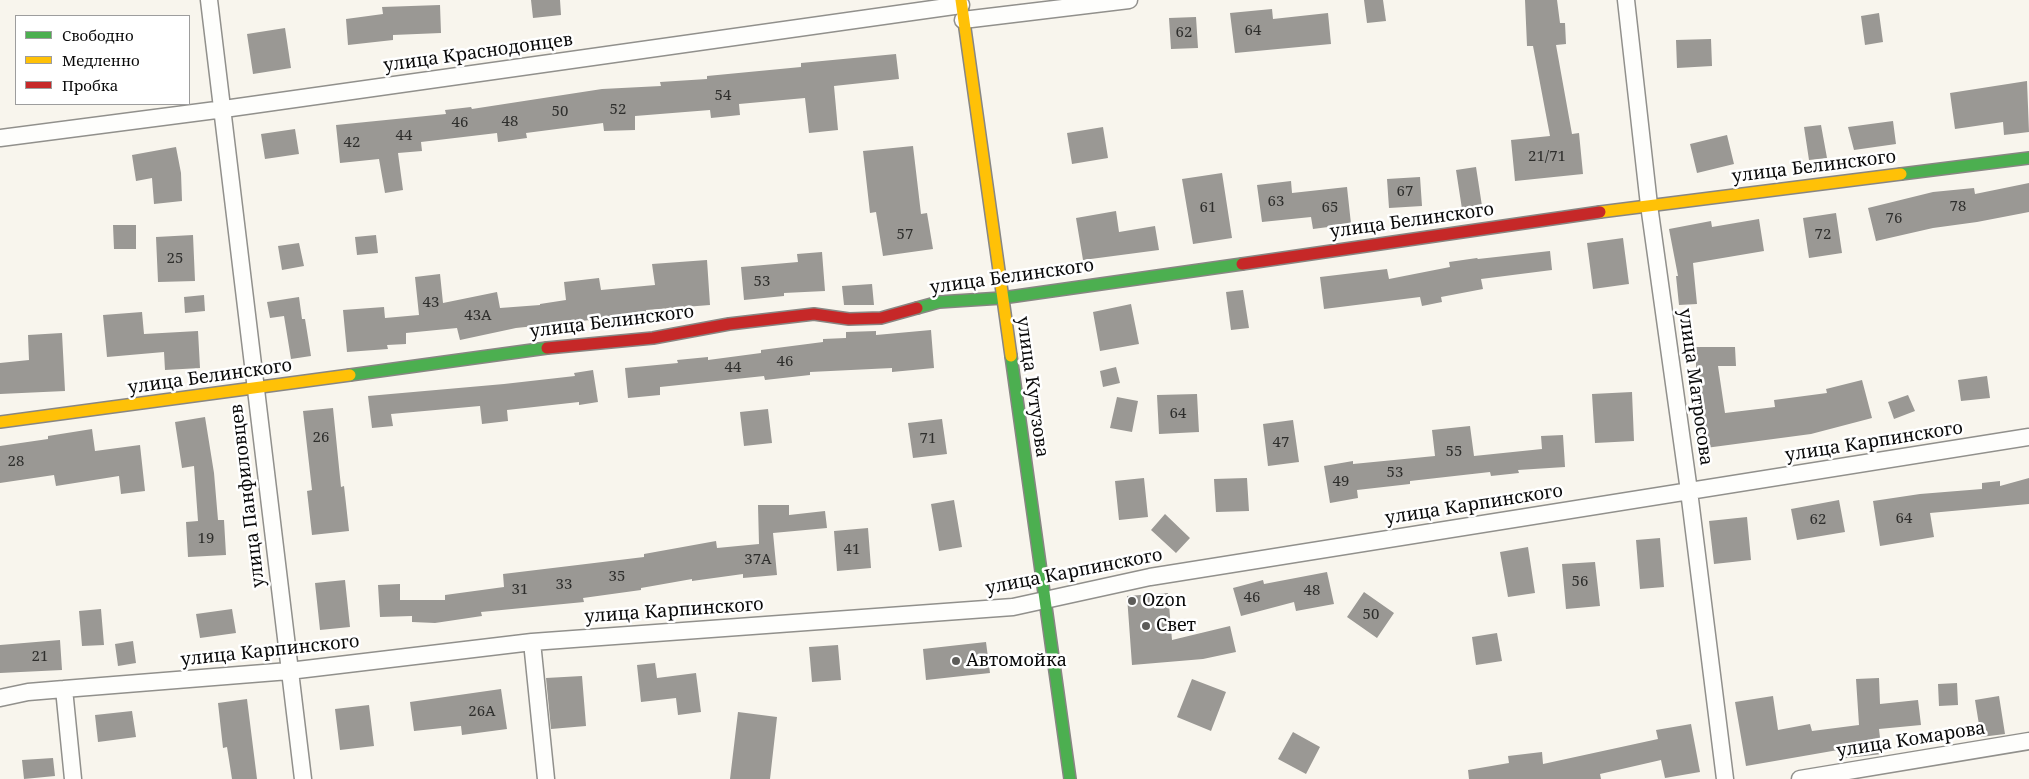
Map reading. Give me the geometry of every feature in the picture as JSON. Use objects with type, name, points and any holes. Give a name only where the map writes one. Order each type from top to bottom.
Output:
[{"type":"street","name":"улица Панфиловцев","points":[[209,0],[224,109],[255,389],[303,779]]},
{"type":"street","name":"улица Краснодонцев","points":[[0,138],[962,9],[1129,0]]},
{"type":"street","name":"улица Матросова","points":[[1626,0],[1650,205],[1689,491],[1725,779]]},
{"type":"street","name":"улица Кутузова","points":[[962,9],[1070,779]]},
{"type":"street","name":"улица Белинского","points":[[0,422],[255,389],[575,344],[653,338],[729,324],[814,314],[849,319],[881,318],[939,302],[1002,298],[1650,205],[2029,158]]},
{"type":"street","name":"улица Карпинского","points":[[0,698],[28,692],[289,672],[532,642],[1013,607],[1150,577],[2029,437]]},
{"type":"street","points":[[532,642],[546,779]]},
{"type":"street","points":[[64,689],[73,779]]},
{"type":"street","name":"улица Комарова","points":[[1800,779],[2029,741]]},
{"type":"building","points":[[531,0],[560,0],[561,15],[533,18]]},
{"type":"building","points":[[1364,0],[1383,0],[1386,21],[1367,23]]},
{"type":"building","points":[[1525,0],[1557,0],[1560,23],[1565,23],[1566,44],[1556,45],[1572,134],[1579,133],[1583,174],[1515,181],[1511,140],[1550,136],[1533,46],[1527,46]]},
{"type":"building","points":[[440,5],[441,33],[393,35],[393,40],[348,45],[346,19],[383,14],[382,7]]},
{"type":"building","points":[[1272,9],[1273,19],[1328,13],[1331,44],[1235,53],[1230,13]]},
{"type":"building","points":[[1879,13],[1883,42],[1865,45],[1861,16]]},
{"type":"building","points":[[1196,17],[1198,48],[1171,49],[1169,18]]},
{"type":"building","points":[[285,28],[291,68],[253,74],[247,34]]},
{"type":"building","points":[[1711,39],[1712,66],[1677,68],[1676,40]]},
{"type":"building","points":[[896,54],[899,79],[834,86],[838,130],[809,133],[805,98],[739,104],[740,115],[711,118],[710,110],[635,116],[635,130],[604,131],[603,123],[526,133],[527,138],[498,142],[497,133],[421,142],[422,151],[398,153],[403,190],[385,193],[379,159],[340,163],[336,125],[446,114],[445,110],[471,107],[472,109],[602,89],[661,86],[660,82],[707,79],[707,76],[801,67],[801,63]]},
{"type":"building","points":[[2027,81],[2029,132],[2004,135],[2003,122],[1955,129],[1950,93]]},
{"type":"building","points":[[1893,121],[1896,144],[1854,150],[1848,127]]},
{"type":"building","points":[[1821,125],[1827,158],[1809,160],[1804,127]]},
{"type":"building","points":[[1103,127],[1108,158],[1072,164],[1067,133]]},
{"type":"building","points":[[295,129],[299,154],[265,159],[261,134]]},
{"type":"building","points":[[1727,135],[1734,164],[1697,173],[1690,144]]},
{"type":"building","points":[[913,146],[921,214],[927,213],[933,249],[883,256],[876,212],[870,213],[863,151]]},
{"type":"building","points":[[176,147],[181,173],[182,201],[154,204],[152,178],[136,181],[132,155]]},
{"type":"building","points":[[1476,167],[1482,206],[1462,209],[1456,170]]},
{"type":"building","points":[[1222,173],[1232,238],[1193,244],[1182,179]]},
{"type":"building","points":[[1420,177],[1422,206],[1389,208],[1387,179]]},
{"type":"building","points":[[1291,181],[1292,193],[1347,187],[1351,224],[1313,229],[1311,217],[1262,222],[1257,185]]},
{"type":"building","points":[[2029,183],[2029,212],[1933,228],[1876,241],[1868,208],[1933,192],[1974,188],[1975,194]]},
{"type":"building","points":[[1116,211],[1119,232],[1155,226],[1159,250],[1083,260],[1076,218]]},
{"type":"building","points":[[1836,213],[1842,253],[1809,258],[1803,218]]},
{"type":"building","points":[[1759,219],[1764,251],[1693,263],[1697,304],[1679,305],[1676,276],[1678,276],[1669,229],[1711,221],[1712,227]]},
{"type":"building","points":[[113,225],[136,225],[136,249],[114,249]]},
{"type":"building","points":[[193,235],[195,281],[158,282],[156,237]]},
{"type":"building","points":[[376,235],[378,253],[357,255],[355,237]]},
{"type":"building","points":[[1623,238],[1629,284],[1593,289],[1587,243]]},
{"type":"building","points":[[299,243],[304,266],[282,270],[278,246]]},
{"type":"building","points":[[1550,251],[1552,270],[1481,279],[1483,289],[1441,297],[1442,302],[1422,306],[1420,297],[1324,309],[1320,277],[1387,269],[1389,279],[1450,267],[1449,262]]},
{"type":"building","points":[[822,252],[825,291],[784,293],[784,296],[744,300],[741,267],[798,262],[797,254]]},
{"type":"building","points":[[707,260],[710,305],[646,310],[646,314],[516,328],[460,340],[457,328],[406,333],[406,344],[387,345],[388,349],[347,352],[343,310],[384,307],[385,318],[419,315],[415,277],[440,274],[443,303],[497,292],[500,308],[540,305],[566,300],[564,282],[599,278],[601,290],[655,285],[652,264]]},
{"type":"building","points":[[872,284],[874,305],[844,305],[842,286]]},
{"type":"building","points":[[1243,290],[1249,328],[1231,330],[1226,292]]},
{"type":"building","points":[[204,295],[205,311],[185,313],[184,297]]},
{"type":"building","points":[[299,297],[311,356],[291,359],[284,316],[270,318],[267,302]]},
{"type":"building","points":[[1131,304],[1139,344],[1100,351],[1093,312]]},
{"type":"building","points":[[142,312],[144,334],[198,331],[200,368],[165,370],[164,352],[107,357],[103,315]]},
{"type":"building","points":[[931,330],[934,368],[892,372],[892,368],[810,372],[810,375],[765,380],[764,376],[660,387],[660,395],[628,398],[625,368],[678,363],[677,360],[708,357],[708,360],[761,353],[761,350],[823,342],[823,339],[846,338],[846,332],[876,331],[876,335]]},
{"type":"building","points":[[62,333],[65,391],[0,394],[0,363],[29,360],[28,335]]},
{"type":"building","points":[[1696,347],[1735,347],[1736,366],[1718,366],[1725,413],[1775,407],[1774,400],[1827,393],[1826,389],[1862,380],[1872,418],[1811,434],[1698,449],[1690,389],[1696,388]]},
{"type":"building","points":[[1116,367],[1120,383],[1103,387],[1100,371]]},
{"type":"building","points":[[593,370],[598,402],[579,405],[579,402],[507,410],[508,421],[482,424],[480,406],[391,414],[393,426],[372,428],[368,396],[575,376],[574,373]]},
{"type":"building","points":[[1987,376],[1990,398],[1961,401],[1958,380]]},
{"type":"building","points":[[1632,392],[1634,441],[1595,443],[1592,394]]},
{"type":"building","points":[[1197,394],[1199,432],[1159,434],[1157,395]]},
{"type":"building","points":[[1908,395],[1915,411],[1894,419],[1888,402]]},
{"type":"building","points":[[1117,397],[1138,401],[1132,432],[1110,428]]},
{"type":"building","points":[[333,408],[341,487],[344,486],[349,531],[312,535],[307,491],[312,490],[303,411]]},
{"type":"building","points":[[768,409],[772,443],[744,446],[740,412]]},
{"type":"building","points":[[205,417],[214,473],[218,520],[224,520],[226,555],[188,557],[186,522],[198,521],[194,466],[182,468],[175,422]]},
{"type":"building","points":[[942,419],[947,454],[913,458],[908,423]]},
{"type":"building","points":[[1293,420],[1299,462],[1268,466],[1263,424]]},
{"type":"building","points":[[1470,426],[1474,456],[1542,449],[1541,436],[1563,435],[1565,467],[1518,470],[1519,473],[1491,476],[1490,472],[1410,481],[1410,484],[1357,490],[1358,498],[1330,503],[1324,466],[1353,461],[1353,464],[1435,456],[1432,430]]},
{"type":"building","points":[[92,429],[95,451],[140,445],[145,491],[121,494],[119,476],[56,486],[54,475],[0,483],[0,446],[48,439],[48,436]]},
{"type":"building","points":[[1144,478],[1148,517],[1119,520],[1115,481]]},
{"type":"building","points":[[1247,478],[1249,511],[1216,512],[1214,479]]},
{"type":"building","points":[[2029,478],[2029,504],[1930,513],[1934,537],[1880,546],[1873,501],[1920,494],[1982,489],[1982,483],[2000,481],[2000,486]]},
{"type":"building","points":[[954,500],[962,547],[939,551],[931,504]]},
{"type":"building","points":[[1839,500],[1845,532],[1797,540],[1791,509]]},
{"type":"building","points":[[758,505],[789,505],[789,515],[825,511],[827,528],[773,533],[777,575],[743,578],[743,574],[692,581],[692,579],[641,588],[641,590],[583,598],[584,602],[481,612],[482,616],[435,623],[412,622],[412,616],[380,617],[378,585],[400,584],[400,600],[445,600],[445,595],[504,587],[503,574],[644,557],[644,554],[716,541],[717,548],[759,544]]},
{"type":"building","points":[[1165,514],[1190,538],[1176,553],[1151,530]]},
{"type":"building","points":[[1747,517],[1751,560],[1714,564],[1709,521]]},
{"type":"building","points":[[868,528],[871,568],[837,571],[834,531]]},
{"type":"building","points":[[1660,538],[1664,587],[1640,589],[1636,540]]},
{"type":"building","points":[[1528,547],[1535,593],[1508,597],[1500,552]]},
{"type":"building","points":[[1595,562],[1600,606],[1566,609],[1562,564]]},
{"type":"building","points":[[1327,572],[1334,604],[1296,611],[1294,602],[1241,616],[1233,588],[1263,580],[1264,584]]},
{"type":"building","points":[[345,580],[350,627],[320,630],[315,583]]},
{"type":"building","points":[[1364,592],[1394,613],[1377,638],[1347,617]]},
{"type":"building","points":[[1168,593],[1172,640],[1230,626],[1236,652],[1203,659],[1132,665],[1127,596]]},
{"type":"building","points":[[101,609],[104,645],[82,646],[79,611]]},
{"type":"building","points":[[232,609],[236,633],[200,638],[196,614]]},
{"type":"building","points":[[1497,633],[1502,661],[1476,665],[1472,637]]},
{"type":"building","points":[[60,640],[62,670],[0,673],[0,645]]},
{"type":"building","points":[[133,641],[136,663],[118,666],[115,644]]},
{"type":"building","name":"Автомойка","points":[[986,642],[990,673],[926,680],[923,649]]},
{"type":"building","points":[[838,645],[841,680],[812,682],[809,647]]},
{"type":"building","points":[[655,663],[657,678],[696,673],[701,712],[678,715],[676,698],[641,702],[637,665]]},
{"type":"building","points":[[582,676],[586,726],[551,729],[546,678]]},
{"type":"building","points":[[1879,678],[1880,704],[1918,700],[1921,725],[1879,729],[1882,754],[1839,759],[1838,750],[1746,766],[1735,702],[1773,696],[1778,730],[1810,724],[1812,731],[1859,725],[1856,679]]},
{"type":"building","points":[[1192,679],[1226,692],[1211,731],[1177,717]]},
{"type":"building","points":[[1957,683],[1958,705],[1939,706],[1938,684]]},
{"type":"building","points":[[501,689],[507,729],[462,735],[461,726],[414,731],[410,702]]},
{"type":"building","points":[[1999,696],[2005,734],[1981,737],[1975,700]]},
{"type":"building","points":[[247,699],[257,779],[232,779],[227,747],[223,748],[218,703]]},
{"type":"building","points":[[369,705],[374,746],[340,750],[335,709]]},
{"type":"building","points":[[132,711],[136,737],[98,742],[95,715]]},
{"type":"building","points":[[738,712],[777,717],[770,779],[730,779]]},
{"type":"building","points":[[1691,724],[1700,772],[1665,778],[1661,760],[1600,774],[1601,779],[1469,779],[1468,770],[1509,763],[1508,756],[1542,752],[1543,764],[1658,739],[1656,730]]},
{"type":"building","points":[[1293,732],[1320,747],[1306,774],[1278,759]]},
{"type":"building","points":[[53,758],[55,776],[24,779],[22,760]]},
{"type":"traffic: fast","points":[[1901,174],[2029,158]]},
{"type":"traffic: fast","points":[[917,308],[939,302],[1002,298],[1242,264]]},
{"type":"traffic: fast","points":[[350,375],[547,348]]},
{"type":"traffic: fast","points":[[1011,356],[1070,779]]},
{"type":"traffic: slow","points":[[961,0],[1011,356]]},
{"type":"traffic: slow","points":[[1600,212],[1901,174]]},
{"type":"traffic: slow","points":[[0,422],[350,375]]},
{"type":"traffic: jam","points":[[1242,264],[1600,212]]},
{"type":"traffic: jam","points":[[547,348],[653,338],[729,324],[814,314],[849,319],[881,318],[917,308]]},
{"type":"place","name":"Ozon","points":[[1132,601]]},
{"type":"place","name":"Свет","points":[[1146,626]]},
{"type":"place","name":"Автомойка","points":[[956,661]]}]
